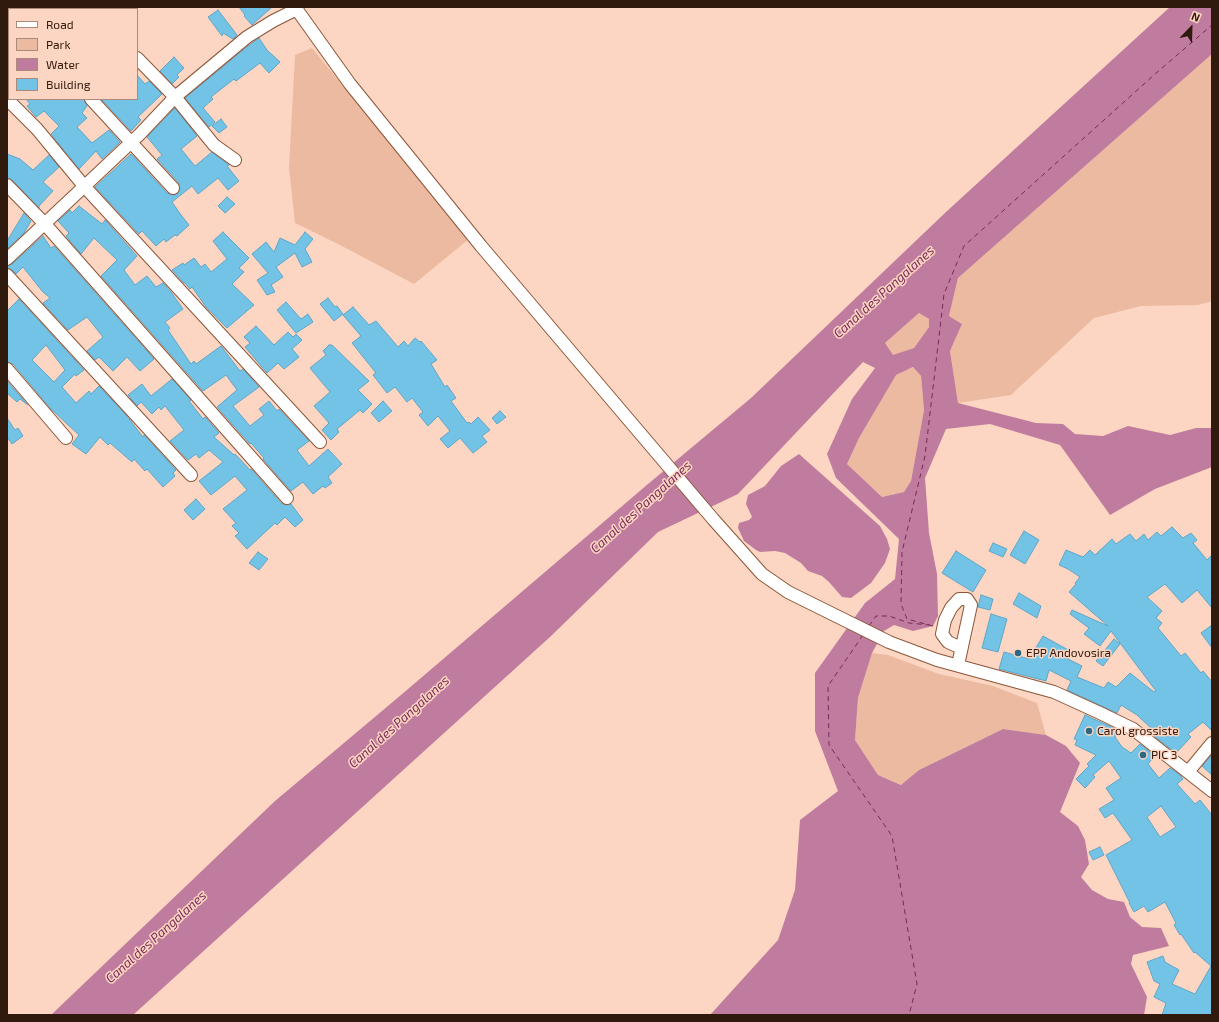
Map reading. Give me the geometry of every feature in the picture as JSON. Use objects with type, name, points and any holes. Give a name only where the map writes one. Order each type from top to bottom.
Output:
[{"type":"street","points":[[7,259],[131,142],[175,97],[247,36],[296,8],[350,84],[481,246],[657,454],[762,574],[788,592],[889,642],[937,660],[1054,692],[1100,713],[1133,729],[1212,791]]},
{"type":"street","points":[[138,59],[175,97],[214,145],[235,160]]},
{"type":"street","points":[[7,99],[37,129],[84,186],[320,442]]},
{"type":"street","points":[[92,100],[173,188]]},
{"type":"street","points":[[7,185],[44,223],[287,498]]},
{"type":"street","points":[[7,275],[191,475]]},
{"type":"street","points":[[7,369],[66,438]]},
{"type":"street","points":[[958,665],[961,648]]},
{"type":"street","points":[[1188,772],[1212,743]]},
{"type":"green space","points":[[312,48],[469,239],[414,284],[295,223],[289,168],[295,55]]},
{"type":"green space","points":[[1212,54],[1212,301],[1198,305],[1141,306],[1094,318],[1011,395],[958,403],[950,351],[962,324],[949,316],[958,278]]},
{"type":"green space","points":[[919,313],[929,319],[929,327],[914,348],[893,356],[885,343]]},
{"type":"green space","points":[[914,367],[921,376],[924,410],[911,481],[904,492],[882,497],[847,464],[859,438],[896,374]]},
{"type":"green space","points":[[872,653],[888,655],[939,674],[993,686],[1037,703],[1046,735],[1003,729],[919,770],[902,785],[878,775],[855,740],[858,698]]},
{"type":"water","name":"Canal des Pangalanes","points":[[1170,7],[1212,7],[1212,54],[958,278],[949,316],[962,324],[950,351],[958,403],[1036,423],[1063,424],[1075,434],[1103,436],[1128,426],[1170,435],[1196,428],[1212,428],[1212,467],[1155,489],[1110,515],[1060,445],[990,424],[946,429],[925,478],[929,533],[937,574],[938,616],[933,626],[913,631],[894,625],[884,631],[872,653],[858,698],[855,740],[878,775],[901,785],[919,770],[1003,729],[1046,735],[1066,746],[1080,763],[1060,812],[1078,826],[1085,840],[1089,864],[1081,877],[1092,890],[1108,899],[1124,902],[1130,917],[1142,927],[1161,928],[1169,946],[1133,955],[1131,964],[1147,997],[1144,1015],[710,1015],[778,940],[795,890],[800,820],[838,791],[815,731],[815,673],[865,603],[895,579],[899,539],[836,478],[827,454],[852,399],[875,368],[863,362],[738,494],[658,532],[550,637],[133,1015],[51,1015],[275,801],[751,398],[946,212]],"holes":[[[919,313],[929,319],[929,327],[914,348],[893,355],[885,343]],[[913,367],[921,376],[924,410],[911,481],[904,492],[882,497],[847,464],[859,438],[896,375]]]},
{"type":"water","points":[[799,454],[880,526],[887,539],[890,549],[885,563],[871,583],[851,598],[842,597],[822,576],[808,571],[801,563],[785,553],[775,551],[760,552],[756,550],[744,541],[738,528],[739,523],[749,520],[752,517],[746,504],[748,495],[765,486],[781,466]]},
{"type":"building","points":[[239,7],[272,7],[252,25],[244,16],[245,15]]},
{"type":"building","points":[[218,10],[237,35],[233,39],[223,33],[222,36],[208,17]]},
{"type":"building","points":[[259,38],[267,50],[280,62],[269,73],[260,63],[236,81],[234,79],[211,97],[213,99],[203,108],[215,122],[209,127],[185,98]]},
{"type":"building","points":[[174,57],[184,68],[177,75],[179,77],[172,84],[160,71]]},
{"type":"building","points":[[138,76],[145,84],[149,81],[162,94],[138,117],[141,120],[131,131],[102,100],[138,100]]},
{"type":"building","points":[[27,100],[84,100],[87,106],[82,113],[87,118],[77,127],[92,143],[109,130],[120,142],[102,159],[96,151],[79,169],[51,134],[59,126],[44,111],[36,117],[27,106],[30,104]]},
{"type":"building","points":[[175,108],[197,136],[181,149],[195,166],[212,152],[229,165],[227,166],[239,181],[228,190],[218,178],[198,194],[192,186],[172,202],[189,225],[177,236],[175,235],[166,242],[164,239],[156,246],[142,231],[139,234],[95,187],[131,154],[167,193],[174,195],[178,193],[180,190],[179,183],[157,159],[162,155],[147,137]]},
{"type":"building","points":[[221,119],[227,127],[219,133],[212,126]]},
{"type":"building","points":[[7,154],[20,159],[33,170],[49,155],[59,167],[43,182],[53,191],[39,206],[39,208],[12,180],[7,178]]},
{"type":"building","points":[[227,197],[235,204],[225,213],[218,206]]},
{"type":"building","points":[[79,206],[102,224],[105,220],[137,256],[124,270],[135,285],[147,276],[156,287],[163,283],[171,292],[183,309],[165,322],[170,328],[168,330],[191,364],[194,361],[196,364],[221,346],[240,371],[243,369],[259,387],[233,406],[250,426],[264,415],[259,409],[269,401],[277,411],[279,409],[309,441],[297,450],[309,466],[328,449],[342,464],[328,477],[332,483],[325,488],[323,486],[313,494],[303,482],[291,491],[251,443],[250,444],[217,407],[237,390],[226,375],[203,391],[101,276],[117,260],[94,238],[81,254],[66,236],[69,233],[58,221],[70,210],[72,213]]},
{"type":"building","points":[[24,213],[31,221],[24,233],[7,249],[7,241]]},
{"type":"building","points":[[223,232],[249,258],[239,268],[244,272],[232,284],[254,305],[227,328],[206,307],[192,287],[190,289],[172,270],[183,263],[184,265],[194,258],[201,267],[205,264],[211,272],[227,259],[213,241]]},
{"type":"building","points":[[305,232],[313,239],[305,249],[312,262],[302,267],[295,253],[276,267],[283,277],[271,285],[275,292],[267,295],[257,280],[268,273],[252,254],[266,242],[274,252],[280,238],[295,245]]},
{"type":"building","points":[[43,236],[51,248],[54,246],[154,359],[140,371],[127,357],[113,371],[99,357],[95,360],[87,351],[103,337],[87,317],[68,330],[43,303],[50,298],[42,291],[23,267],[16,274],[7,268],[7,266],[12,264]]},
{"type":"building","points":[[328,298],[343,314],[334,321],[320,304]]},
{"type":"building","points":[[19,299],[84,370],[76,376],[75,374],[62,387],[76,403],[89,391],[91,394],[99,386],[126,415],[143,437],[144,435],[176,470],[173,473],[175,476],[163,487],[147,469],[145,471],[134,459],[132,462],[110,443],[108,445],[100,437],[86,454],[72,444],[79,435],[51,409],[13,364],[7,362],[7,311]],"holes":[[[46,345],[65,370],[54,382],[32,360]]]},
{"type":"building","points":[[286,302],[301,319],[308,314],[313,322],[296,333],[277,310]]},
{"type":"building","points":[[353,307],[369,325],[376,321],[398,347],[404,341],[408,346],[415,338],[420,342],[421,341],[437,360],[431,364],[445,387],[447,385],[456,398],[451,401],[467,423],[469,422],[471,424],[478,417],[490,430],[482,436],[487,442],[473,453],[460,438],[448,448],[440,439],[450,431],[438,416],[428,426],[419,415],[423,412],[412,398],[407,402],[395,387],[387,393],[373,375],[376,373],[352,343],[361,336],[343,315]]},
{"type":"building","points":[[256,326],[274,345],[288,332],[293,337],[296,334],[302,340],[292,349],[299,357],[284,369],[278,363],[267,373],[245,347],[250,343],[244,337]]},
{"type":"building","points":[[329,345],[332,345],[369,381],[358,390],[372,404],[363,413],[360,410],[337,429],[339,432],[331,440],[322,430],[329,423],[314,406],[330,392],[310,368],[326,355],[323,351]]},
{"type":"building","points":[[172,379],[191,400],[189,401],[203,419],[205,417],[219,433],[214,437],[234,455],[235,454],[250,470],[251,469],[281,503],[285,505],[291,504],[303,520],[295,527],[285,517],[277,525],[275,523],[247,549],[235,536],[239,533],[232,526],[236,523],[223,509],[247,490],[235,476],[211,495],[199,481],[223,462],[209,450],[199,458],[196,454],[188,460],[170,441],[184,430],[165,406],[161,410],[159,407],[152,414],[141,402],[137,406],[128,395],[142,384],[151,396]]},
{"type":"building","points":[[7,381],[28,405],[20,399],[17,402],[7,393]]},
{"type":"building","points":[[383,401],[392,411],[379,422],[371,413]]},
{"type":"building","points":[[500,411],[506,417],[497,424],[492,418]]},
{"type":"building","points":[[7,418],[15,430],[18,428],[23,436],[12,444],[7,437]]},
{"type":"building","points":[[196,499],[205,509],[193,520],[184,510]]},
{"type":"building","points":[[1172,527],[1183,538],[1191,533],[1197,540],[1193,543],[1207,560],[1212,555],[1212,608],[1197,590],[1182,603],[1165,584],[1147,597],[1162,611],[1156,618],[1162,623],[1158,628],[1181,656],[1185,653],[1201,673],[1203,671],[1212,682],[1212,731],[1203,722],[1188,734],[1191,737],[1176,753],[1150,733],[1153,730],[1137,715],[1121,705],[1117,713],[1067,690],[1071,681],[1049,670],[1046,681],[999,669],[1004,652],[1029,659],[1043,636],[1072,652],[1068,659],[1082,666],[1077,677],[1104,688],[1108,682],[1116,687],[1130,673],[1154,692],[1156,691],[1111,631],[1100,646],[1084,634],[1089,628],[1070,614],[1072,610],[1108,626],[1069,592],[1080,577],[1059,565],[1066,550],[1083,557],[1090,550],[1095,555],[1112,539],[1116,544],[1130,534],[1136,541],[1144,534],[1148,540],[1157,532],[1161,536]]},
{"type":"building","points":[[1024,531],[1039,540],[1025,564],[1010,555]]},
{"type":"building","points":[[993,543],[1007,549],[1003,557],[989,551]]},
{"type":"building","points":[[956,551],[986,570],[973,592],[942,573]]},
{"type":"building","points":[[258,552],[268,559],[259,570],[249,563]]},
{"type":"building","points":[[1019,593],[1041,606],[1037,618],[1013,604]]},
{"type":"building","points":[[981,595],[993,599],[990,610],[978,607]]},
{"type":"building","points":[[991,614],[1007,619],[998,652],[982,648]]},
{"type":"building","points":[[1212,625],[1212,648],[1201,633]]},
{"type":"building","points":[[1114,639],[1120,644],[1103,666],[1096,661]]},
{"type":"building","points":[[1085,715],[1118,730],[1115,737],[1122,747],[1131,753],[1140,744],[1155,756],[1148,764],[1159,778],[1170,768],[1183,779],[1177,784],[1195,804],[1200,800],[1212,815],[1212,1015],[1162,1015],[1166,1003],[1154,997],[1160,984],[1154,981],[1147,962],[1163,956],[1165,962],[1179,970],[1172,984],[1195,994],[1211,966],[1195,952],[1194,953],[1181,934],[1180,935],[1174,925],[1176,923],[1165,902],[1148,912],[1144,906],[1134,912],[1106,855],[1132,840],[1113,813],[1105,818],[1099,809],[1114,800],[1106,788],[1121,778],[1109,761],[1093,775],[1095,777],[1085,788],[1076,779],[1089,766],[1087,764],[1096,755],[1075,745],[1077,740],[1074,739]],"holes":[[[1161,806],[1176,827],[1160,837],[1147,817]]]},
{"type":"building","points":[[1212,755],[1212,775],[1202,766]]},
{"type":"building","points":[[1100,847],[1104,855],[1093,860],[1089,852]]},
{"type":"ferry route","points":[[933,626],[907,619],[901,604],[902,552],[925,456],[944,294],[964,246],[1154,75],[1212,25]]},
{"type":"ferry route","points":[[869,626],[876,616],[889,616],[909,623],[929,625]]},
{"type":"ferry route","points":[[863,635],[828,686],[829,745],[892,836],[917,984],[909,1015]]},
{"type":"place","name":"EPP Andovosira","points":[[1018,653]]},
{"type":"place","name":"Carol grossiste","points":[[1089,731]]},
{"type":"place","name":"PIC 3","points":[[1143,755]]}]
